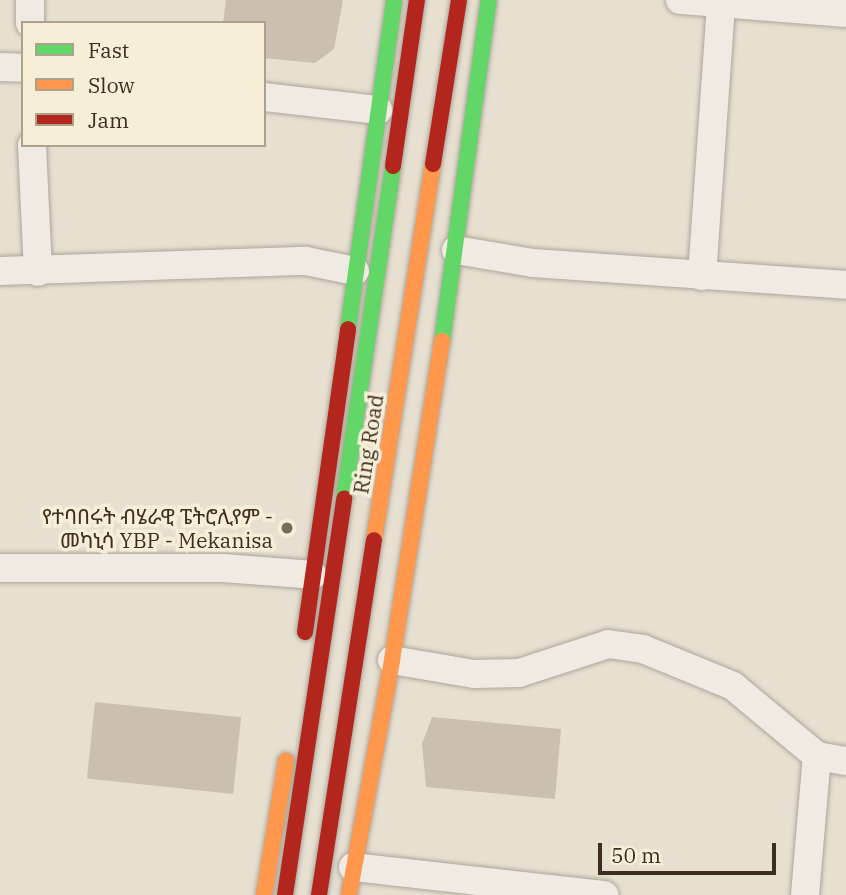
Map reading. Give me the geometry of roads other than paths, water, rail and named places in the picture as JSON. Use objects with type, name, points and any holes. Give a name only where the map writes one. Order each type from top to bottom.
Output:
[{"type":"main road","points":[[303,644],[394,0]]},
{"type":"main road","name":"Ring Road","points":[[285,895],[416,0]]},
{"type":"main road","name":"Ring Road","points":[[319,895],[459,0]]},
{"type":"main road","points":[[349,895],[392,660],[456,250],[489,0]]},
{"type":"main road","points":[[264,895],[290,738]]},
{"type":"street","points":[[30,0],[30,21]]},
{"type":"street","points":[[680,0],[737,3],[845,15]]},
{"type":"street","points":[[702,276],[737,3]]},
{"type":"street","points":[[0,67],[21,68]]},
{"type":"street","points":[[266,97],[378,110]]},
{"type":"street","points":[[32,147],[38,272]]},
{"type":"street","points":[[456,250],[533,262],[846,285]]},
{"type":"street","points":[[0,271],[38,272],[306,261],[355,271]]},
{"type":"street","points":[[0,568],[223,568],[313,575]]},
{"type":"street","points":[[392,660],[474,674],[519,673],[608,644],[643,649],[733,685],[817,756],[846,761]]},
{"type":"street","points":[[805,895],[817,756]]},
{"type":"street","points":[[353,867],[561,893],[604,895]]},
{"type":"place","name":"የተባበሩት ብሄራዊ ፔትሮሊየም - መካኒሳ YBP - Mekanisa","points":[[287,528]]}]
